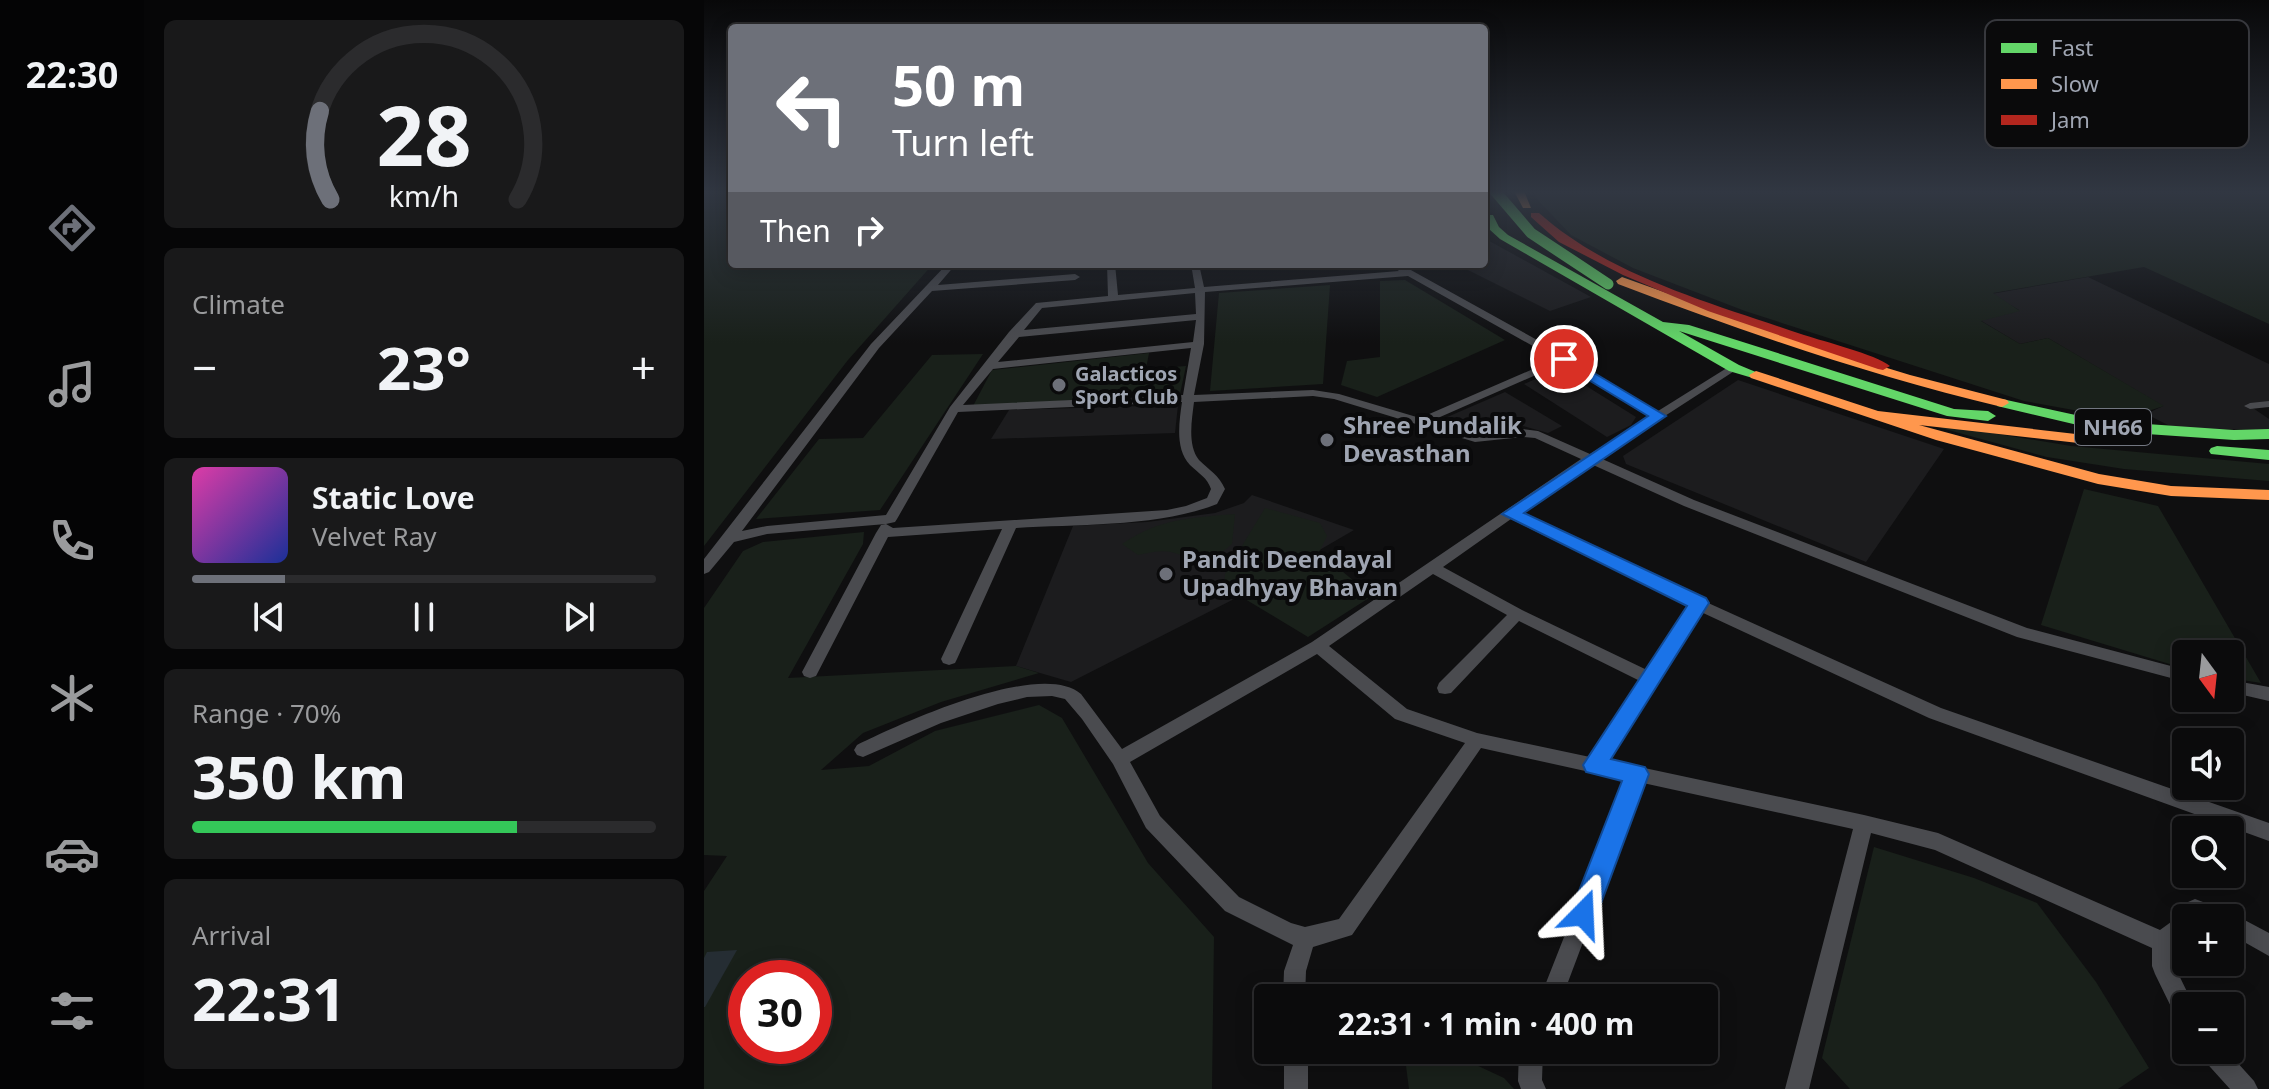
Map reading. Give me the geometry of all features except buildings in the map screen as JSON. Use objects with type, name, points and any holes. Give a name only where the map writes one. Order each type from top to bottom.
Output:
[{"type":"main road","points":[[1513,242],[1734,368],[1874,415],[1941,437],[2098,479],[2171,491],[2269,495]]},
{"type":"main road","name":"NH66","points":[[1542,242],[1554,252],[1615,282]]},
{"type":"main road","name":"NH66","points":[[1557,242],[1640,299],[1714,327],[1853,368],[2103,426],[2234,435],[2269,434]]},
{"type":"main road","points":[[1567,242],[1627,273],[1712,308],[1960,392]]},
{"type":"main road","points":[[1662,326],[1684,328],[1952,413],[1988,416]]},
{"type":"main road","name":"NH66","points":[[1853,368],[1988,416],[2068,437],[2269,455]]},
{"type":"main road","points":[[1874,415],[2068,437]]},
{"type":"street","points":[[704,569],[875,346],[948,268]]},
{"type":"street","points":[[1111,268],[1113,297]]},
{"type":"street","points":[[729,538],[767,530],[1011,524],[1167,514],[1212,501],[1218,489],[1215,478],[1193,461],[1187,450],[1189,401],[1201,317],[1196,268]]},
{"type":"street","points":[[1401,268],[1564,359],[1658,416]]},
{"type":"street","points":[[810,672],[886,526],[954,409],[1039,305],[1411,273]]},
{"type":"street","points":[[931,288],[1075,277]]},
{"type":"street","points":[[1013,334],[1201,317]]},
{"type":"street","points":[[987,366],[1199,344]]},
{"type":"street","points":[[1422,421],[1564,359]]},
{"type":"street","points":[[1119,759],[1318,646],[1588,460],[1734,368]]},
{"type":"street","points":[[954,409],[1189,401],[1313,393],[1335,396],[1475,438],[1523,433],[1538,435],[1588,460],[1777,538],[2023,633],[2172,672]]},
{"type":"street","points":[[2250,406],[2269,404]]},
{"type":"street","points":[[1511,514],[1767,638],[1935,713],[2269,832]]},
{"type":"street","points":[[949,659],[1011,524]]},
{"type":"street","points":[[1433,567],[1517,614],[1650,679]]},
{"type":"street","points":[[1594,765],[1699,603]]},
{"type":"street","points":[[1445,688],[1517,614]]},
{"type":"street","points":[[1318,646],[1401,714],[1477,740],[1864,823],[1938,842],[2162,942]]},
{"type":"street","points":[[863,750],[913,724],[1013,694],[1048,688],[1071,695],[1119,759],[1153,822],[1232,904],[1288,933],[1306,937],[1345,928],[1477,740]]},
{"type":"street","points":[[2244,689],[2269,694]]},
{"type":"street","points":[[1556,984],[1637,774]]},
{"type":"street","points":[[1797,1089],[1864,823]]},
{"type":"street","points":[[2244,931],[2269,945]]},
{"type":"street","points":[[2162,942],[2172,934]]},
{"type":"street","points":[[1295,984],[1295,971],[1306,937]]},
{"type":"street","points":[[2162,942],[2163,966],[2176,992]]},
{"type":"street","points":[[1296,1064],[1296,1089]]},
{"type":"street","points":[[1531,1064],[1530,1081],[1534,1089]]},
{"type":"street","points":[[2223,1064],[2246,1089]]},
{"type":"shaded area","points":[[704,242],[728,242],[728,268],[929,268],[848,360],[704,546]]},
{"type":"shaded area","points":[[1488,242],[1491,242],[1591,297],[1550,311],[1464,268],[1488,268]]},
{"type":"shaded area","points":[[1584,242],[2269,242],[2269,324],[2144,267],[1993,293],[2020,311],[1981,321],[2020,344],[2048,338],[2164,406],[2123,419],[2024,401],[1745,311],[1633,268]]},
{"type":"shaded area","points":[[2088,277],[2269,364],[2269,402],[2247,404],[2269,419],[2269,430],[2174,428],[2146,414],[2163,406],[2048,338],[2020,344],[1980,320],[2019,310],[1991,294]]},
{"type":"shaded area","points":[[1405,280],[1505,340],[1377,397],[1341,385],[1347,361],[1380,357],[1380,281]]},
{"type":"shaded area","points":[[1330,285],[1323,384],[1210,391],[1219,293]]},
{"type":"shaded area","points":[[1149,353],[1146,369],[1186,366],[1180,394],[973,406],[992,370]]},
{"type":"shaded area","points":[[983,354],[880,510],[756,519],[819,439],[863,438],[932,355]]},
{"type":"shaded area","points":[[1559,369],[1636,417],[1631,425],[1607,437],[1524,384]]},
{"type":"shaded area","points":[[1738,380],[1944,449],[1866,562],[1626,464],[1623,456]]},
{"type":"shaded area","points":[[1505,392],[1562,426],[1548,433],[1523,426],[1477,436],[1438,421]]},
{"type":"shaded area","points":[[1178,405],[1175,433],[991,439],[1009,410]]},
{"type":"shaded area","points":[[1943,425],[2071,446],[2269,464],[2269,481],[2124,469],[2047,457],[1941,428]]},
{"type":"shaded area","points":[[2084,489],[2158,506],[2236,640],[2172,640],[2172,665],[2041,625]]},
{"type":"shaded area","name":"Pandit Deendayal Upadhyay Bhavan","points":[[1252,495],[1354,530],[1240,596],[1071,682],[1016,666],[1073,526],[1147,522],[1215,513],[1244,503]]},
{"type":"shaded area","points":[[1265,508],[1320,523],[1327,536],[1319,552],[1372,596],[1308,637],[1240,596],[1224,593],[1225,574]]},
{"type":"shaded area","points":[[1235,514],[1232,544],[1209,559],[1167,551],[1138,555],[1122,544],[1163,524]]},
{"type":"shaded area","points":[[864,532],[863,544],[788,678],[1016,666],[1039,673],[941,702],[863,733],[821,770],[869,766],[935,731],[1039,705],[1062,718],[1148,863],[1214,937],[1212,1089],[704,1089],[704,891],[727,856],[704,855],[704,608],[743,551],[763,542]]},
{"type":"shaded area","points":[[2244,654],[2261,683],[2244,680]]},
{"type":"shaded area","points":[[1874,847],[1974,878],[2037,903],[2096,982],[2149,1068],[2118,1089],[1850,1089],[1822,1058]]},
{"type":"shaded area","points":[[737,950],[731,960],[728,960],[728,966],[704,1007],[704,958],[707,952]]},
{"type":"shaded area","points":[[1406,1064],[1474,1064],[1504,1078],[1514,1089],[1409,1089]]},
{"type":"traffic: fast","points":[[1512,242],[1734,368],[1756,375]]},
{"type":"traffic: fast","points":[[1544,242],[1608,284]]},
{"type":"traffic: fast","points":[[1662,326],[1684,328],[1952,413],[1988,416]]},
{"type":"traffic: fast","points":[[2002,403],[2103,426],[2234,435],[2269,434]]},
{"type":"traffic: fast","points":[[2217,451],[2269,455]]},
{"type":"traffic: slow","points":[[1622,281],[1810,349],[2002,403]]},
{"type":"traffic: slow","points":[[1756,375],[1941,437],[2098,479],[2171,491],[2269,495]]},
{"type":"traffic: slow","points":[[1874,415],[2096,440]]},
{"type":"traffic: jam","points":[[1567,242],[1627,273],[1712,308],[1883,366]]},
{"type":"place","name":"Galacticos Sport Club","points":[[1059,385]]},
{"type":"place","name":"Shree Pundalik Devasthan","points":[[1327,440]]},
{"type":"place","name":"Pandit Deendayal Upadhyay Bhavan","points":[[1166,574]]},
{"type":"route","points":[[1564,359],[1658,416],[1511,514],[1699,603],[1594,765],[1637,774],[1583,914]]}]
